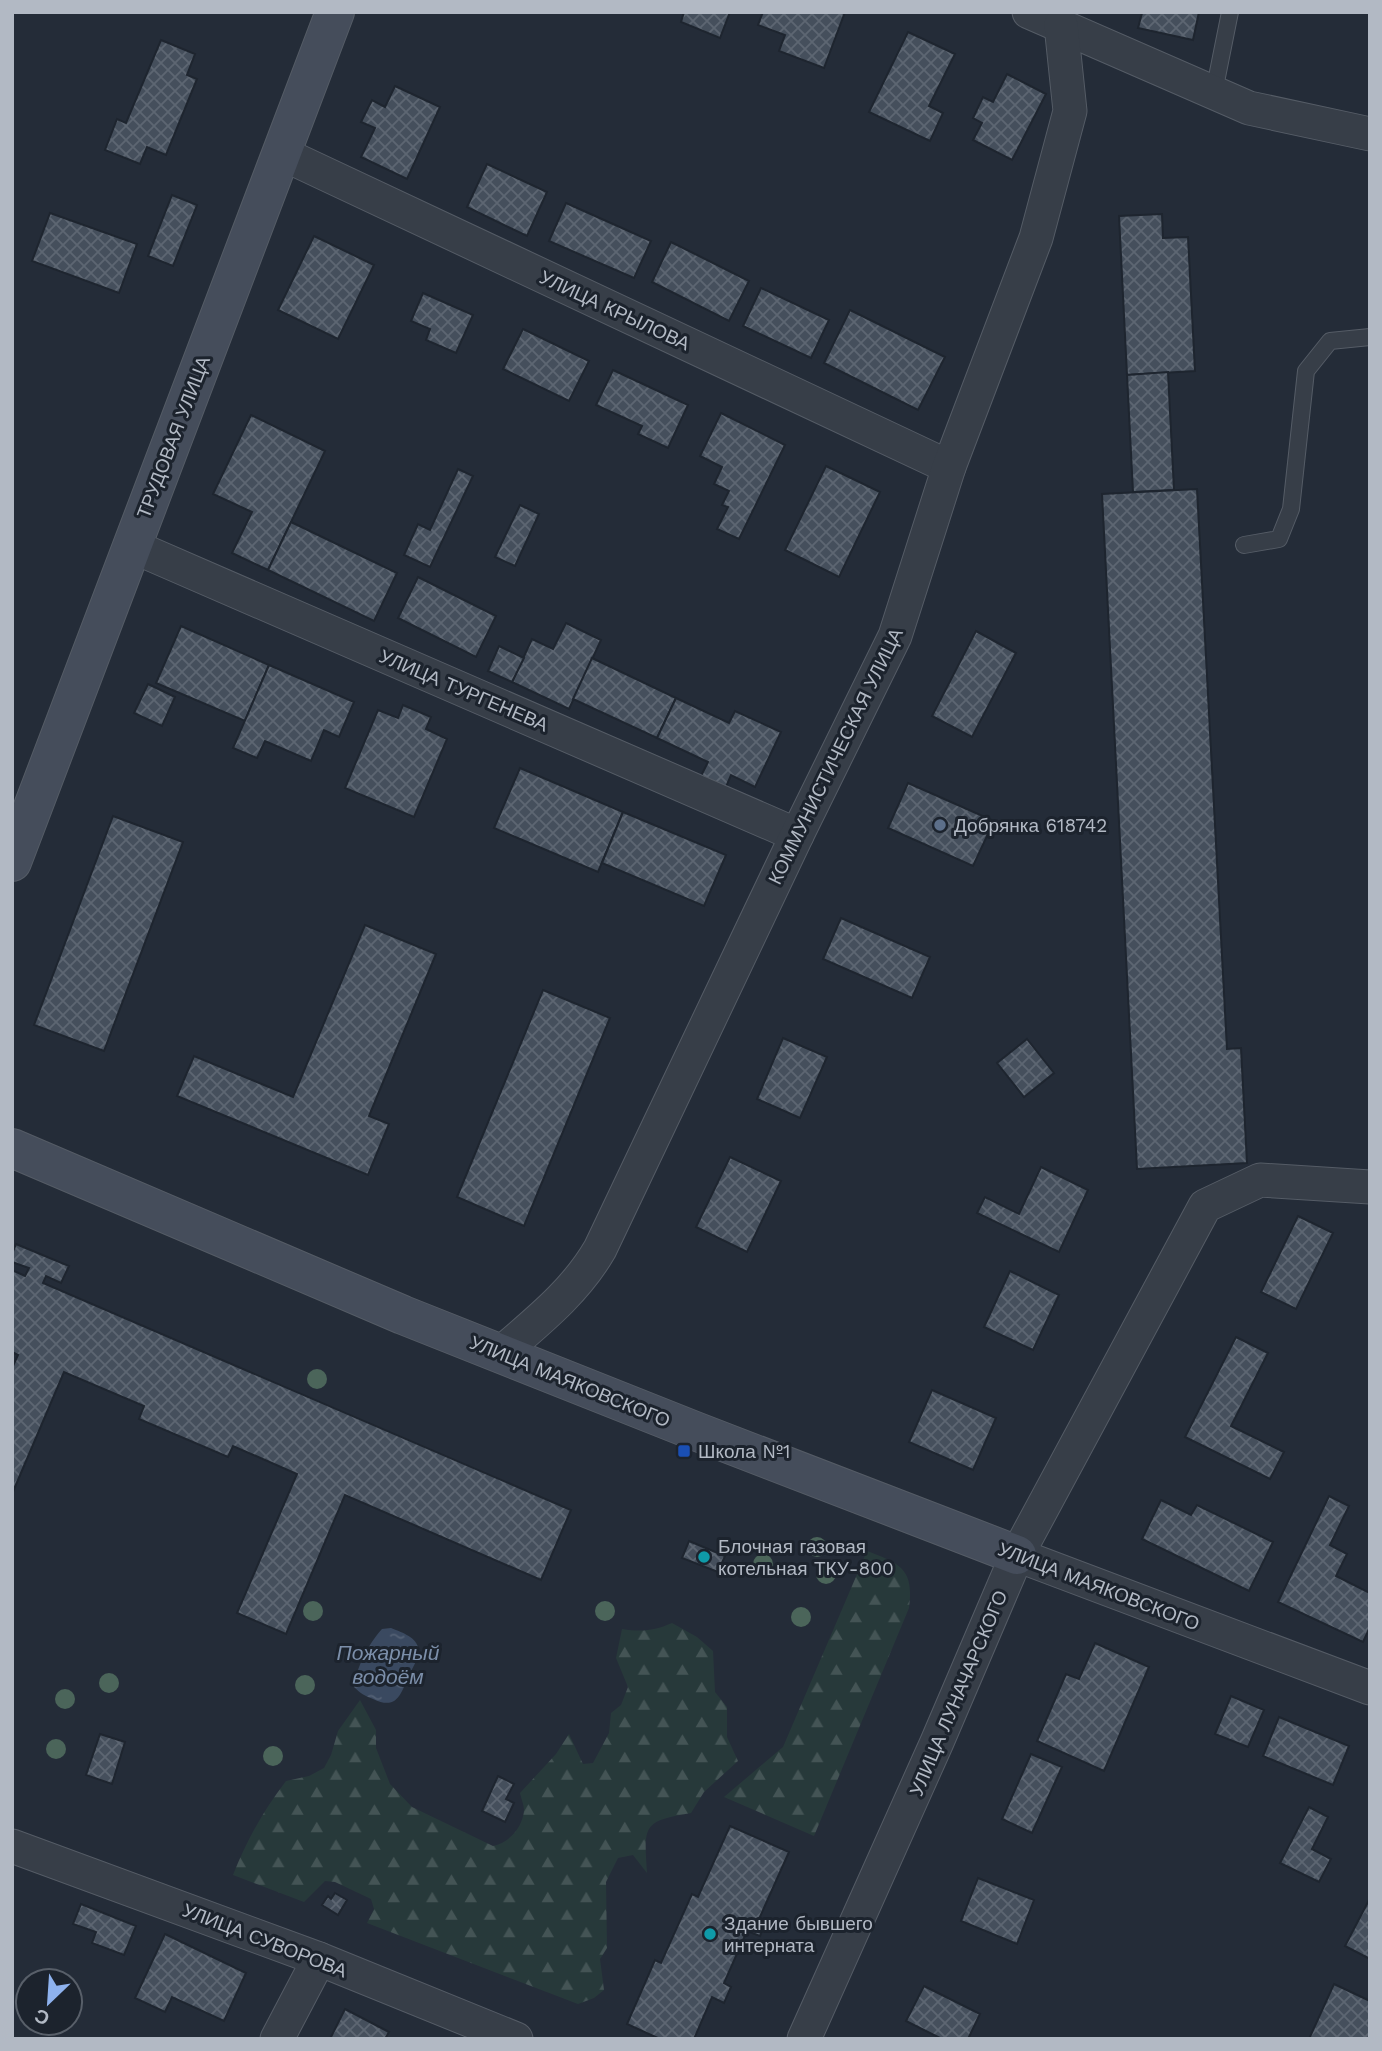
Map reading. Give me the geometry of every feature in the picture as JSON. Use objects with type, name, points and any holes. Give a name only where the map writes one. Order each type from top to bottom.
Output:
[{"type":"street","name":"ТРУДОВАЯ УЛИЦА","points":[[12,862],[19,825],[132,546],[335,12]]},
{"type":"street","points":[[1029,12],[1249,108],[1370,135]]},
{"type":"street","name":"КОММУНИСТИЧЕСКАЯ УЛИЦА","points":[[501,1353],[563,1300],[595,1258],[895,636],[949,467],[1036,238],[1070,111],[1061,25]]},
{"type":"street","name":"УЛИЦА КРЫЛОВА","points":[[281,153],[949,467]]},
{"type":"street","name":"УЛИЦА ТУРГЕНЕВА","points":[[132,546],[797,835]]},
{"type":"street","name":"УЛИЦА МАЯКОВСКОГО","points":[[12,1148],[403,1315],[695,1431],[1370,1688]]},
{"type":"street","name":"УЛИЦА ЛУНАЧАРСКОГО","points":[[804,2039],[937,1742],[1017,1555],[1205,1206],[1260,1180],[1370,1187]]},
{"type":"street","name":"УЛИЦА СУВОРОВА","points":[[12,1846],[319,1959],[516,2039]]},
{"type":"street","points":[[277,2039],[319,1959]]},
{"type":"lane","points":[[1214,92],[1230,12]]},
{"type":"lane","points":[[1244,545],[1279,539],[1292,509],[1306,371],[1330,341],[1370,337]]},
{"type":"green space","points":[[867,1551],[897,1564],[903,1570],[909,1584],[909,1608],[814,1836],[724,1797],[783,1747]]},
{"type":"green space","points":[[672,1623],[697,1637],[713,1651],[715,1692],[727,1707],[727,1737],[738,1761],[704,1792],[691,1813],[663,1819],[650,1828],[646,1845],[647,1873],[633,1855],[618,1858],[606,1882],[607,1948],[600,1959],[604,1990],[594,1998],[578,2004],[367,1923],[374,1909],[371,1899],[335,1882],[325,1881],[304,1902],[233,1875],[256,1826],[278,1792],[286,1781],[309,1776],[324,1768],[338,1731],[360,1700],[376,1730],[376,1748],[390,1784],[412,1807],[493,1846],[504,1842],[518,1828],[523,1816],[520,1793],[556,1754],[569,1734],[583,1764],[593,1763],[609,1733],[611,1713],[621,1705],[628,1687],[616,1658],[622,1629],[647,1630]]},
{"type":"water","name":"Пожарный водоём","points":[[391,1628],[414,1640],[419,1653],[398,1698],[388,1703],[368,1697],[354,1687],[360,1664],[372,1641],[382,1629]]},
{"type":"building","points":[[684,12],[730,12],[720,38],[681,22]]},
{"type":"building","points":[[763,12],[845,12],[824,68],[779,51],[785,35],[758,25]]},
{"type":"building","points":[[1138,12],[1199,12],[1193,40],[1138,28],[1142,13]]},
{"type":"building","points":[[908,32],[955,54],[929,106],[943,113],[930,141],[869,112]]},
{"type":"building","points":[[161,40],[195,54],[187,75],[197,79],[166,155],[147,147],[140,164],[105,150],[117,119],[126,123]]},
{"type":"building","points":[[1007,74],[1046,94],[1012,160],[973,140],[982,123],[973,118],[983,97],[993,102]]},
{"type":"building","points":[[395,86],[440,107],[407,179],[361,157],[375,128],[361,122],[372,100],[385,107]]},
{"type":"building","points":[[487,164],[547,192],[527,236],[467,207]]},
{"type":"building","points":[[172,195],[197,205],[173,266],[148,256]]},
{"type":"building","points":[[566,203],[651,241],[634,278],[549,241]]},
{"type":"building","points":[[50,213],[137,244],[119,293],[32,261]]},
{"type":"building","points":[[1162,214],[1163,238],[1188,237],[1195,371],[1127,375],[1119,216]]},
{"type":"building","points":[[314,236],[374,265],[338,339],[278,310]]},
{"type":"building","points":[[671,242],[749,281],[729,321],[652,282]]},
{"type":"building","points":[[761,288],[829,320],[811,358],[743,326]]},
{"type":"building","points":[[423,293],[473,315],[456,353],[426,340],[430,329],[411,321]]},
{"type":"building","points":[[850,310],[945,357],[918,410],[824,363]]},
{"type":"building","points":[[523,329],[589,361],[569,401],[503,369]]},
{"type":"building","points":[[613,370],[688,405],[668,448],[638,434],[642,426],[596,405]]},
{"type":"building","points":[[1168,372],[1174,490],[1133,492],[1127,375]]},
{"type":"building","points":[[721,413],[785,445],[739,539],[717,529],[728,507],[722,505],[729,491],[714,484],[722,467],[700,456]]},
{"type":"building","points":[[251,415],[325,451],[268,570],[232,553],[252,512],[213,494]]},
{"type":"building","points":[[826,466],[880,492],[839,577],[785,550]]},
{"type":"building","points":[[458,469],[473,476],[430,567],[404,555],[418,524],[430,530]]},
{"type":"building","points":[[1197,489],[1227,1049],[1241,1048],[1247,1163],[1137,1169],[1102,494]]},
{"type":"building","points":[[520,505],[539,514],[515,566],[495,557]]},
{"type":"building","points":[[291,522],[397,573],[374,621],[268,570]]},
{"type":"building","points":[[418,577],[496,616],[476,657],[398,618]]},
{"type":"building","points":[[566,623],[601,640],[569,709],[512,682],[532,639],[553,649]]},
{"type":"building","points":[[181,626],[269,665],[245,721],[156,683]]},
{"type":"building","points":[[976,631],[1016,653],[972,737],[932,716]]},
{"type":"building","points":[[499,646],[524,658],[512,682],[488,671]]},
{"type":"building","points":[[592,658],[676,698],[657,738],[573,699]]},
{"type":"building","points":[[269,665],[354,702],[339,737],[324,730],[311,761],[265,741],[257,758],[233,748]]},
{"type":"building","points":[[148,684],[175,697],[162,726],[134,713]]},
{"type":"building","points":[[676,698],[729,723],[735,711],[781,732],[755,787],[731,775],[726,787],[701,776],[708,762],[657,738]]},
{"type":"building","points":[[403,705],[431,717],[426,729],[447,739],[414,817],[345,788],[378,710],[398,718]]},
{"type":"building","points":[[520,768],[623,812],[598,872],[494,828]]},
{"type":"building","points":[[908,783],[994,821],[973,866],[888,828]]},
{"type":"building","points":[[623,812],[726,855],[704,906],[602,863]]},
{"type":"building","points":[[113,816],[183,842],[104,1051],[34,1025]]},
{"type":"building","points":[[841,918],[930,957],[912,998],[823,959]]},
{"type":"building","points":[[365,925],[436,954],[369,1116],[389,1124],[368,1175],[177,1096],[194,1056],[293,1097]]},
{"type":"building","points":[[543,990],[610,1018],[524,1226],[457,1197]]},
{"type":"building","points":[[783,1038],[827,1057],[800,1118],[757,1099]]},
{"type":"building","points":[[1027,1039],[1054,1073],[1024,1097],[997,1063]]},
{"type":"building","points":[[730,1157],[781,1181],[747,1252],[696,1227]]},
{"type":"building","points":[[1041,1167],[1088,1190],[1059,1252],[977,1213],[985,1197],[1019,1214]]},
{"type":"building","points":[[1298,1216],[1333,1233],[1296,1309],[1261,1292]]},
{"type":"building","points":[[16,1244],[69,1266],[61,1283],[46,1276],[43,1283],[571,1510],[541,1580],[345,1495],[286,1634],[237,1613],[297,1474],[233,1446],[228,1457],[139,1419],[144,1406],[64,1372],[12,1494],[12,1368],[18,1355],[12,1352],[12,1270],[25,1276],[29,1268],[12,1262]]},
{"type":"building","points":[[1010,1271],[1059,1295],[1033,1350],[984,1327]]},
{"type":"building","points":[[1236,1337],[1268,1353],[1231,1426],[1284,1452],[1270,1479],[1185,1437]]},
{"type":"building","points":[[932,1390],[996,1418],[973,1470],[909,1442]]},
{"type":"building","points":[[1329,1496],[1349,1506],[1330,1545],[1347,1554],[1336,1576],[1370,1593],[1370,1627],[1363,1642],[1278,1602]]},
{"type":"building","points":[[1161,1500],[1191,1515],[1197,1505],[1273,1542],[1249,1591],[1142,1539]]},
{"type":"building","name":"Блочная газовая котельная ТКУ-800","points":[[689,1541],[725,1556],[718,1572],[682,1558]]},
{"type":"building","points":[[1095,1643],[1149,1667],[1104,1771],[1037,1741],[1066,1674],[1079,1679]]},
{"type":"building","points":[[1231,1696],[1264,1710],[1248,1747],[1215,1734]]},
{"type":"building","points":[[1279,1717],[1349,1746],[1333,1785],[1263,1756]]},
{"type":"building","points":[[100,1734],[125,1742],[112,1784],[86,1775]]},
{"type":"building","points":[[1031,1754],[1062,1767],[1032,1833],[1002,1819]]},
{"type":"building","points":[[498,1776],[514,1784],[506,1799],[514,1803],[505,1822],[482,1811]]},
{"type":"building","points":[[1309,1807],[1328,1817],[1312,1849],[1331,1859],[1319,1882],[1280,1863]]},
{"type":"building","name":"Здание бывшего интерната","points":[[730,1826],[789,1852],[759,1919],[766,1922],[760,1936],[747,1931],[724,1983],[731,1987],[724,2003],[712,1997],[694,2039],[660,2039],[627,2024],[655,1960],[661,1963],[692,1894],[698,1897]]},
{"type":"building","points":[[978,1878],[1034,1900],[1017,1944],[961,1921]]},
{"type":"building","points":[[335,1893],[347,1900],[338,1915],[322,1905],[328,1896],[331,1899]]},
{"type":"building","points":[[1370,1898],[1370,1959],[1345,1946]]},
{"type":"building","points":[[81,1904],[136,1926],[124,1955],[92,1943],[96,1932],[73,1924]]},
{"type":"building","points":[[165,1934],[246,1973],[224,2021],[172,1997],[165,2012],[135,1998]]},
{"type":"building","points":[[1334,1984],[1370,2001],[1370,2039],[1309,2039]]},
{"type":"building","points":[[924,1986],[980,2014],[968,2039],[942,2039],[906,2021]]},
{"type":"building","points":[[345,2009],[389,2032],[385,2039],[330,2039]]},
{"type":"place","name":"Добрянка 618742","points":[[940,825]]},
{"type":"place","name":"Школа №1","points":[[684,1451]]},
{"type":"place","name":"Блочная газовая котельная ТКУ-800","points":[[704,1557]]},
{"type":"place","name":"Здание бывшего интерната","points":[[710,1934]]}]
